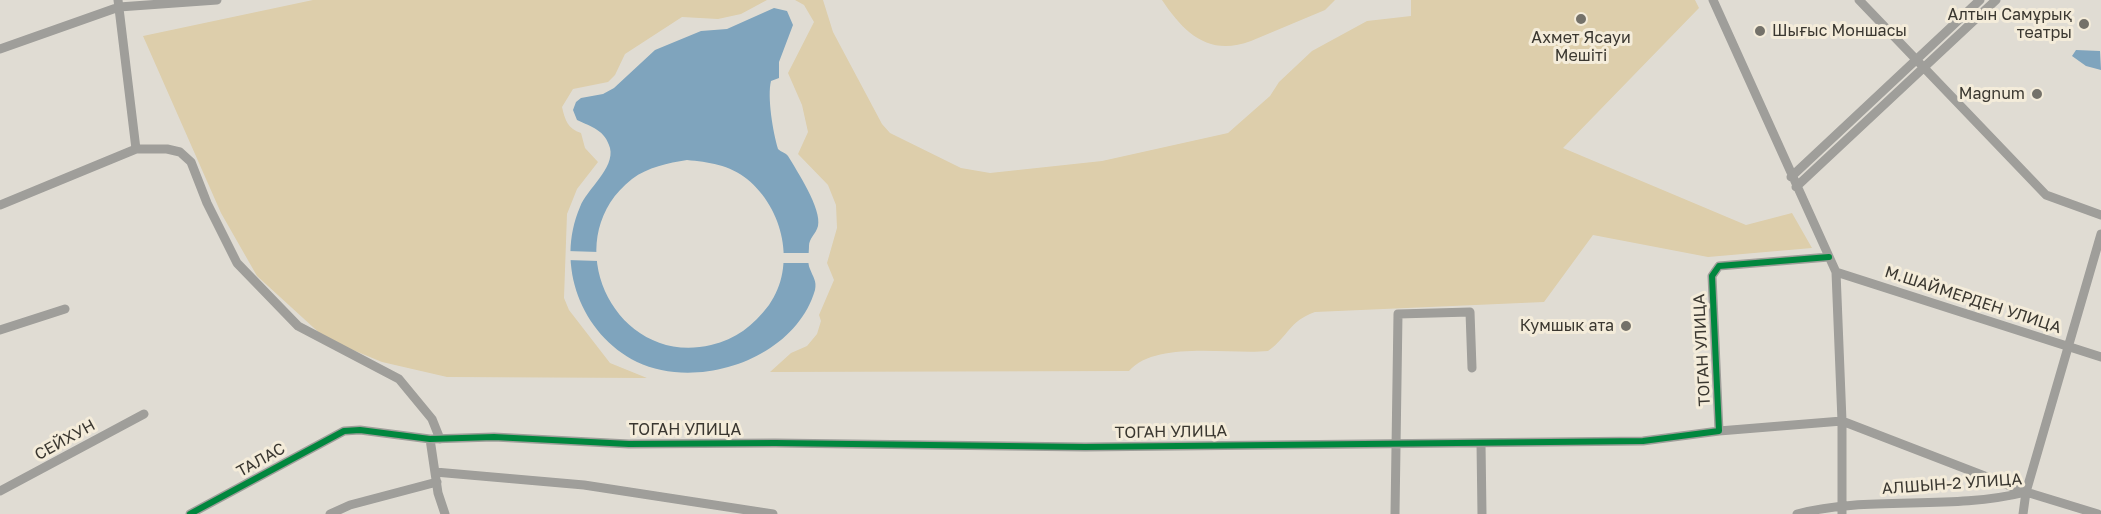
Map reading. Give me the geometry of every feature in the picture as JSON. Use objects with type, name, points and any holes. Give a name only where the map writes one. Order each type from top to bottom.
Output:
[{"type":"street","points":[[0,49],[118,4],[217,0]]},
{"type":"street","points":[[1713,0],[1836,273],[1842,421],[1842,510]]},
{"type":"street","points":[[1859,0],[2046,195],[2101,215]]},
{"type":"street","points":[[1794,182],[1917,59],[1980,0]]},
{"type":"street","points":[[1794,182],[1925,67],[1996,0]]},
{"type":"street","points":[[118,4],[136,149]]},
{"type":"street","points":[[0,205],[136,149],[167,148],[180,152],[192,162],[207,203],[237,263],[298,326],[399,380],[432,419],[436,477],[445,514]]},
{"type":"street","points":[[2023,514],[2026,492],[2101,234]]},
{"type":"street","name":"ТОГАН УЛИЦА","points":[[344,431],[360,430],[435,439],[494,437],[628,444],[775,443],[1085,447],[1642,441],[1719,431],[1712,276],[1719,266],[1829,257]]},
{"type":"street","name":"М.ШАЙМЕРДЕН УЛИЦА","points":[[1836,273],[2101,357]]},
{"type":"street","points":[[0,330],[65,309]]},
{"type":"street","points":[[1395,514],[1398,314],[1470,312],[1472,368]]},
{"type":"street","name":"СЕЙХУН","points":[[0,491],[144,414]]},
{"type":"street","points":[[1719,431],[1842,421],[2026,492]]},
{"type":"street","name":"ТАЛАС","points":[[190,514],[344,431]]},
{"type":"street","points":[[1481,443],[1482,514]]},
{"type":"street","points":[[330,514],[436,477],[584,485],[773,514]]},
{"type":"street","name":"АЛШЫН-2 УЛИЦА","points":[[1797,514],[1826,506],[1842,510],[1989,500],[2026,492],[2098,514]]},
{"type":"shaded area","points":[[313,0],[767,0],[741,14],[718,19],[682,17],[625,54],[615,75],[608,82],[573,89],[562,107],[568,123],[581,133],[585,148],[598,162],[577,189],[567,214],[564,298],[569,310],[610,363],[647,378],[447,377],[382,362],[326,339],[257,276],[221,213],[143,36]]},
{"type":"shaded area","points":[[795,0],[823,0],[833,32],[882,124],[890,133],[961,168],[990,173],[1102,161],[1228,133],[1270,96],[1279,82],[1312,51],[1367,21],[1411,16],[1411,0],[1695,0],[1699,8],[1563,148],[1746,225],[1792,213],[1812,248],[1708,257],[1593,235],[1544,302],[1315,312],[1294,324],[1268,351],[1175,352],[1141,361],[1129,371],[770,372],[791,353],[807,346],[817,334],[821,321],[819,315],[834,280],[827,263],[837,228],[836,205],[828,185],[798,154],[808,132],[802,105],[788,73],[814,22],[804,5]]},
{"type":"shaded area","points":[[1162,0],[1335,0],[1325,10],[1251,41],[1222,46],[1210,44],[1189,32],[1179,23]]},
{"type":"water","points":[[774,8],[787,11],[793,25],[779,62],[779,78],[771,81],[770,105],[778,149],[788,156],[808,190],[816,210],[818,226],[809,243],[808,258],[815,290],[804,314],[787,334],[766,351],[741,363],[715,370],[688,373],[661,370],[637,362],[617,350],[588,316],[578,296],[572,274],[570,252],[573,229],[580,207],[605,171],[610,148],[601,133],[577,120],[573,110],[576,102],[581,98],[603,94],[614,88],[655,50],[701,31],[727,29]],"holes":[[[687,160],[718,165],[733,170],[747,179],[770,205],[782,238],[784,256],[778,290],[769,305],[743,331],[711,345],[677,347],[647,337],[623,319],[606,294],[597,264],[598,234],[609,205],[632,179],[658,166]]]},
{"type":"water","points":[[2076,50],[2100,51],[2101,70],[2086,66],[2072,56]]},
{"type":"pier","points":[[567,251],[599,252],[599,261],[567,260]]},
{"type":"pier","points":[[780,253],[812,253],[812,263],[781,263]]},
{"type":"cycle path","points":[[190,514],[344,431],[360,430],[430,439],[494,437],[629,444],[775,443],[1085,447],[1643,441],[1719,431],[1712,276],[1719,266],[1829,257]]},
{"type":"place","name":"Ахмет Ясауи Мешіті","points":[[1581,19]]},
{"type":"place","name":"Алтын Самұрық театры","points":[[2084,24]]},
{"type":"place","name":"Шығыс Моншасы","points":[[1760,31]]},
{"type":"place","name":"Magnum","points":[[2037,94]]},
{"type":"place","name":"Кумшык ата","points":[[1626,326]]}]
